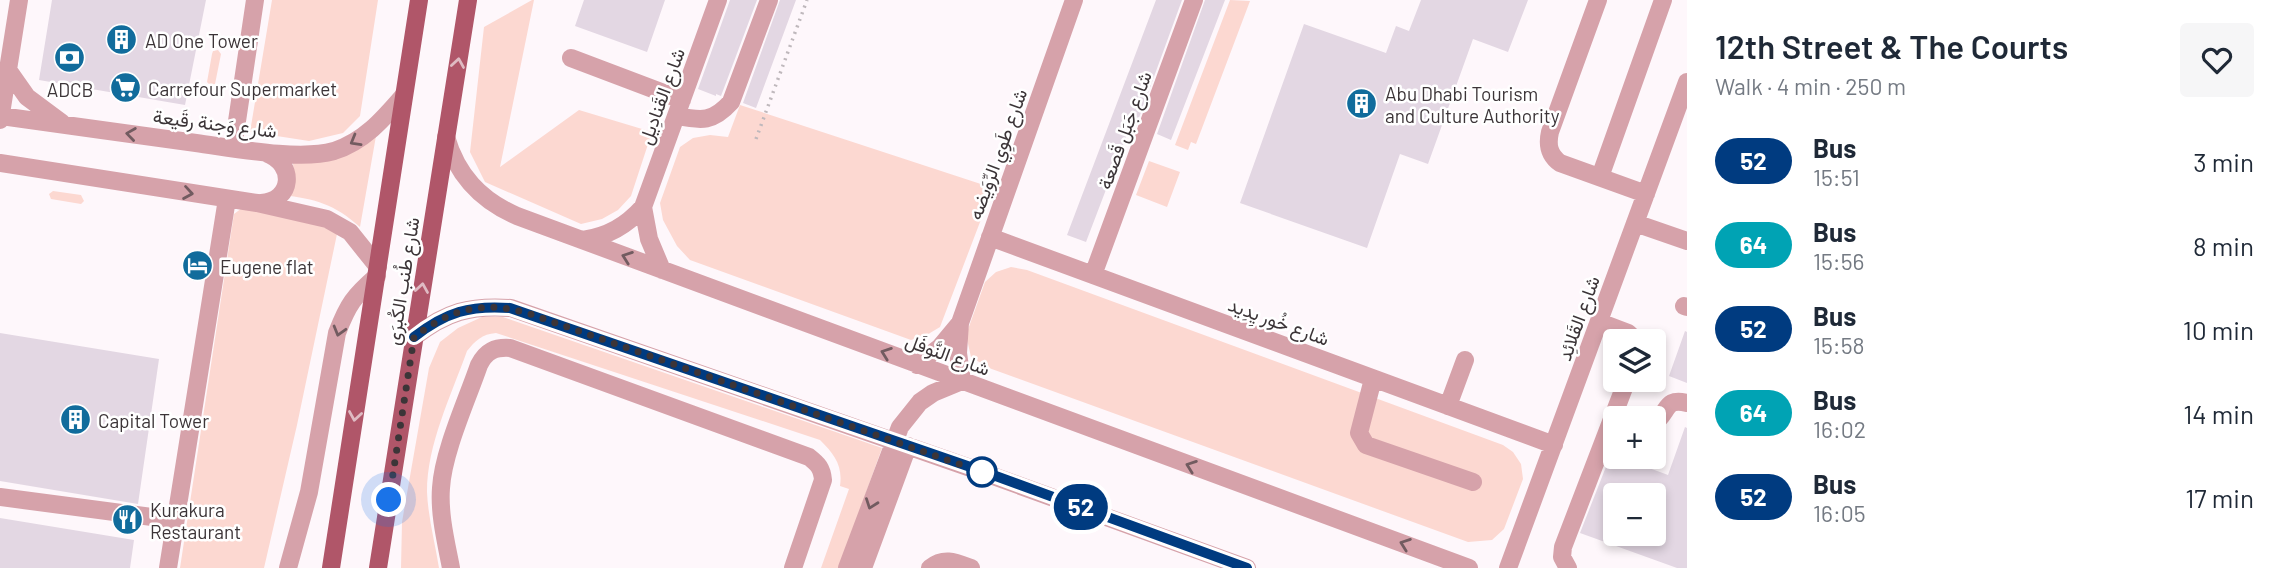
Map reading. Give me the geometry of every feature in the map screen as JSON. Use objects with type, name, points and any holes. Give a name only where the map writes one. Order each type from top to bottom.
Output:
[{"type":"main road","name":"شارع طُنب الكُبرَى","points":[[331,568],[419,0]]},
{"type":"main road","name":"شارع طُنب الكُبرَى","points":[[378,568],[468,0]]},
{"type":"main road","points":[[386,568],[389,500]]},
{"type":"street","points":[[0,117],[19,0]]},
{"type":"street","points":[[233,148],[255,0]]},
{"type":"street","name":"شارع القَنادِيل","points":[[643,207],[718,0]]},
{"type":"street","points":[[571,58],[679,108],[697,120],[709,118],[722,112],[731,102],[769,0]]},
{"type":"street","name":"شارع طَوِي الرِّوَيضه","points":[[962,381],[958,353],[960,323],[1074,0]]},
{"type":"street","name":"شارع جَبَل قَصعة","points":[[1093,275],[1194,0]]},
{"type":"street","points":[[1598,0],[1548,139],[1551,154],[1560,163],[1646,194]]},
{"type":"street","points":[[1600,177],[1663,0]]},
{"type":"street","points":[[8,70],[27,97],[65,125]]},
{"type":"street","name":"شارع القَلائِد","points":[[1508,568],[1687,82]]},
{"type":"street","name":"شارع وَجنة رقَيعة","points":[[0,117],[267,153],[317,154],[350,145],[379,123],[404,95]]},
{"type":"street","name":"شارع النَّوفَل","points":[[446,137],[462,173],[477,191],[489,201],[517,216],[1469,568]]},
{"type":"street","points":[[257,203],[280,197],[287,183],[285,167],[280,160],[267,153]]},
{"type":"street","points":[[0,163],[257,203],[318,216],[339,224],[361,243],[377,272],[355,295],[345,311],[337,333],[309,492],[288,568]]},
{"type":"street","points":[[168,568],[227,199]]},
{"type":"street","points":[[582,240],[609,233],[628,222],[643,207]]},
{"type":"street","points":[[643,207],[649,239],[662,270]]},
{"type":"street","points":[[1635,223],[1687,241]]},
{"type":"street","name":"شارع خُور يِدِيد","points":[[989,237],[1553,445]]},
{"type":"street","points":[[414,337],[431,324],[459,312],[490,307],[510,308],[901,443],[1215,563],[1247,568]]},
{"type":"street","points":[[1599,322],[1617,329]]},
{"type":"street","name":"شارع طَوِي الرِّوَيضه","points":[[917,365],[940,347],[960,323]]},
{"type":"street","points":[[451,568],[442,512],[444,467],[479,365],[484,356],[500,347],[510,348],[809,457],[822,470],[823,480],[793,568]]},
{"type":"street","points":[[1448,406],[1465,360]]},
{"type":"street","points":[[1373,379],[1359,433],[1366,445],[1473,482]]},
{"type":"street","points":[[863,568],[901,443],[905,420],[920,402],[933,393],[962,381]]},
{"type":"street","points":[[1666,410],[1671,402],[1687,403]]},
{"type":"street","points":[[847,568],[901,443]]},
{"type":"street","points":[[1567,568],[1562,557],[1563,547],[1603,460]]},
{"type":"street","points":[[0,497],[175,520]]},
{"type":"street","points":[[930,568],[943,561],[951,561],[971,568]]},
{"type":"path","points":[[757,139],[807,0]]},
{"type":"shaded area","points":[[272,0],[378,0],[360,116],[343,133],[309,141],[250,132]]},
{"type":"shaded area","points":[[532,0],[500,167],[579,110],[652,132],[631,196],[618,210],[602,219],[581,224],[485,182],[470,152],[484,27]]},
{"type":"shaded area","points":[[1230,0],[1250,1],[1196,144],[1191,142],[1188,150],[1175,145]]},
{"type":"shaded area","points":[[218,50],[221,54],[215,84],[211,86],[207,82],[212,54]]},
{"type":"shaded area","points":[[740,105],[993,188],[940,327],[911,340],[690,260],[677,246],[663,220],[660,203],[680,147],[693,138],[710,135],[728,137]]},
{"type":"shaded area","points":[[376,136],[360,227],[342,213],[324,204],[282,195],[294,179],[293,163]]},
{"type":"shaded area","points":[[1149,161],[1180,172],[1167,207],[1136,195]]},
{"type":"shaded area","points":[[53,191],[81,195],[84,201],[81,204],[51,199],[49,194]]},
{"type":"shaded area","points":[[242,208],[322,225],[337,234],[264,568],[180,568],[234,214]]},
{"type":"shaded area","points":[[1011,267],[1027,270],[1503,445],[1513,452],[1521,464],[1523,479],[1504,529],[1492,540],[1468,542],[989,368],[971,357],[966,335],[985,282],[996,272]]},
{"type":"shaded area","points":[[482,317],[503,317],[882,448],[839,568],[821,568],[849,489],[840,486],[840,472],[836,460],[820,440],[496,333],[479,339],[467,351],[435,438],[427,492],[439,568],[401,568],[402,522],[429,368],[440,342],[458,328]]},
{"type":"building","name":"AD One Tower","points":[[52,0],[206,0],[185,105],[39,80]]},
{"type":"building","points":[[584,0],[665,0],[647,52],[575,26]]},
{"type":"building","points":[[730,0],[757,0],[721,96],[716,96],[698,89]]},
{"type":"building","points":[[780,0],[796,0],[756,108],[743,103]]},
{"type":"building","points":[[1156,0],[1182,0],[1136,126],[1131,124],[1086,242],[1067,235]]},
{"type":"building","points":[[1205,0],[1225,0],[1171,140],[1157,134]]},
{"type":"building","name":"Abu Dhabi Tourism and Culture Authority","points":[[1421,0],[1528,0],[1508,52],[1473,39],[1428,164],[1400,154],[1367,248],[1240,203],[1304,24],[1386,53],[1396,26],[1409,31]]},
{"type":"building","points":[[1685,331],[1687,332],[1687,383],[1669,376]]},
{"type":"building","name":"Capital Tower","points":[[0,333],[159,359],[138,504],[0,481]]},
{"type":"building","points":[[1685,427],[1687,428],[1687,568],[1677,568],[1616,546],[1666,546],[1666,483],[1603,483],[1603,541],[1580,533],[1605,469],[1652,469],[1668,475]]},
{"type":"building","points":[[0,518],[134,540],[130,568],[0,568]]},
{"type":"bus line","name":"52","points":[[414,337],[449,315],[469,309],[510,308],[982,471],[1247,568]]},
{"type":"place","name":"AD One Tower","points":[[122,40]]},
{"type":"place","name":"ADCB","points":[[70,58]]},
{"type":"place","name":"Carrefour Supermarket","points":[[125,88]]},
{"type":"place","name":"Abu Dhabi Tourism and Culture Authority","points":[[1362,104]]},
{"type":"place","name":"Eugene flat","points":[[197,266]]},
{"type":"place","name":"Capital Tower","points":[[75,420]]},
{"type":"place","name":"Kurakura Restaurant","points":[[127,520]]},
{"type":"route","points":[[389,500],[414,337],[449,315],[490,307],[510,308],[530,314],[982,472]]}]
